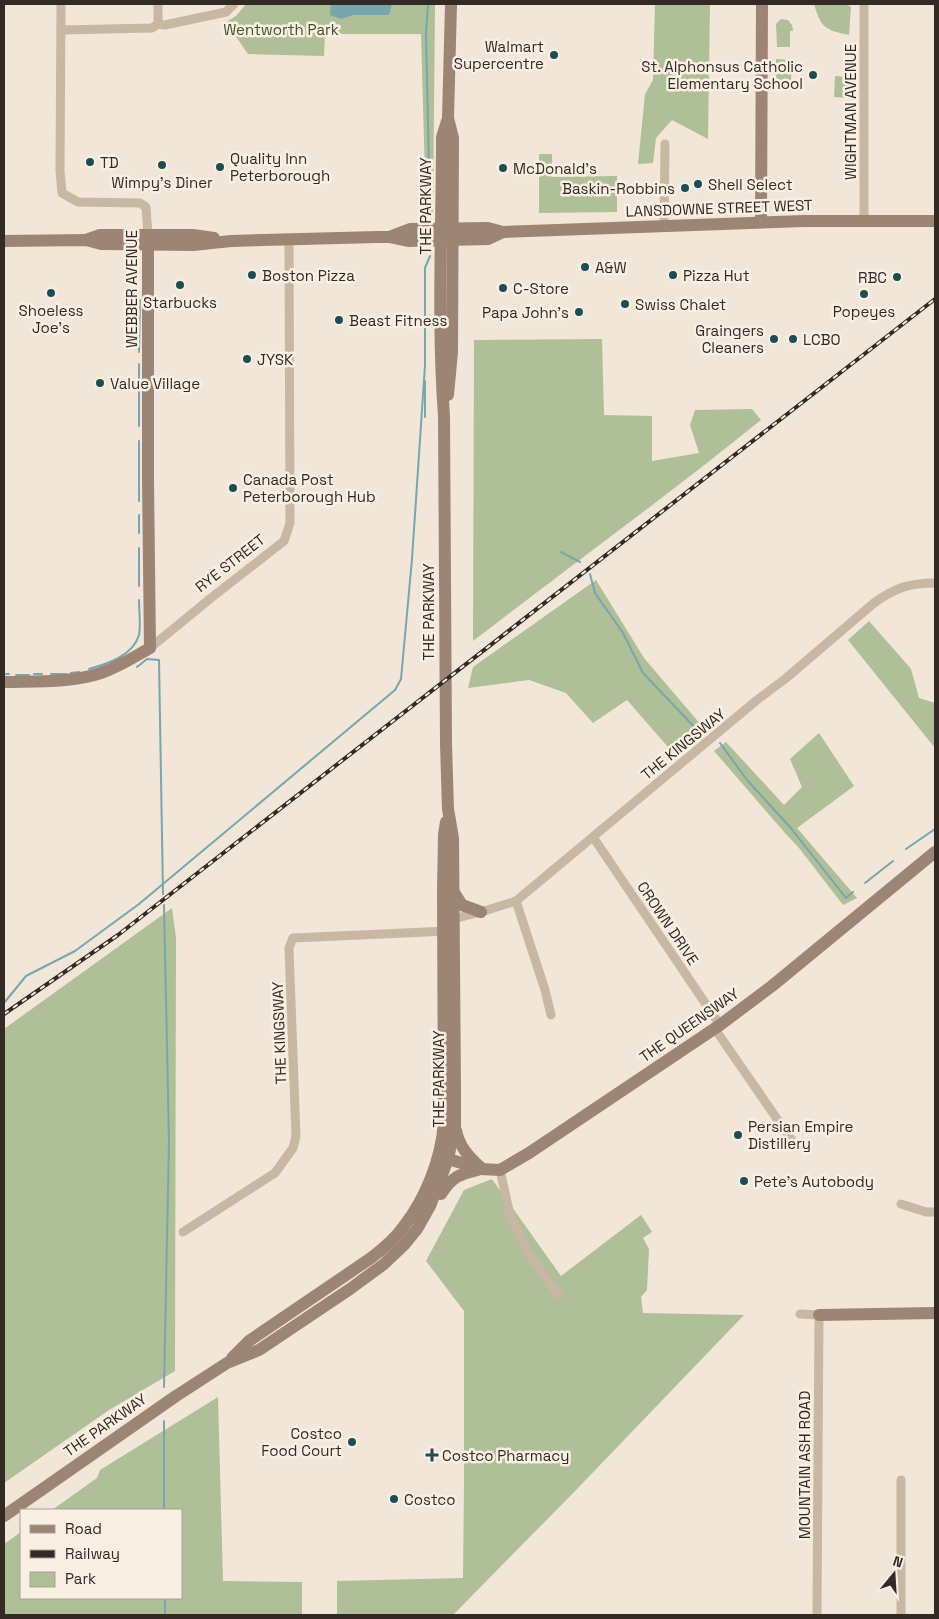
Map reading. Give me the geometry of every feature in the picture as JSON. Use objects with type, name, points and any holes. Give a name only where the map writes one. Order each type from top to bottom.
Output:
[{"type":"main road","name":"THE PARKWAY","points":[[4,1516],[176,1396],[227,1363],[258,1350],[384,1264],[404,1245],[426,1214],[436,1192],[443,1157],[448,925],[453,891],[453,838],[448,809],[445,681],[444,416],[452,352],[442,137],[448,118],[451,4]]},
{"type":"main road","points":[[761,222],[762,4]]},
{"type":"main road","name":"LANSDOWNE STREET WEST","points":[[4,241],[86,240],[101,244],[148,240],[193,245],[231,241],[289,239],[389,237],[408,240],[447,234],[488,239],[503,232],[664,225],[761,222],[935,221]]},
{"type":"main road","name":"WEBBER AVENUE","points":[[148,240],[150,648]]},
{"type":"main road","name":"RYE STREET","points":[[4,682],[64,680],[100,674],[150,648]]},
{"type":"main road","name":"THE PARKWAY","points":[[227,1363],[249,1340],[371,1258],[395,1237],[404,1227],[443,1157],[455,1125],[444,834],[448,809]]},
{"type":"main road","name":"THE QUEENSWAY","points":[[500,1170],[535,1149],[717,1027],[772,986],[935,852]]},
{"type":"main road","points":[[453,891],[462,905],[481,912]]},
{"type":"main road","points":[[455,1125],[458,1139],[463,1148],[481,1169]]},
{"type":"main road","points":[[443,1157],[481,1169],[500,1170]]},
{"type":"main road","points":[[426,1214],[453,1178],[460,1174],[481,1169]]},
{"type":"main road","points":[[819,1315],[935,1313]]},
{"type":"street","name":"WEBBER AVENUE","points":[[61,4],[60,171],[62,193],[78,202],[140,203],[146,207],[148,240]]},
{"type":"street","points":[[158,4],[158,24]]},
{"type":"street","points":[[61,30],[152,28],[158,24],[165,25],[226,12],[234,4]]},
{"type":"street","name":"WIGHTMAN AVENUE","points":[[864,4],[864,221]]},
{"type":"street","points":[[664,225],[665,144]]},
{"type":"street","name":"RYE STREET","points":[[150,648],[284,541],[290,523],[289,239]]},
{"type":"street","name":"THE KINGSWAY","points":[[182,1232],[275,1174],[293,1148],[296,1136],[289,948],[293,938],[448,925],[516,901],[879,599],[904,585],[935,583]]},
{"type":"street","name":"CROWN DRIVE","points":[[593,837],[793,1142]]},
{"type":"street","points":[[516,901],[545,990],[551,1015]]},
{"type":"street","points":[[500,1170],[510,1215],[528,1252],[558,1294]]},
{"type":"street","points":[[901,1204],[926,1212],[935,1212]]},
{"type":"street","points":[[800,1314],[819,1315]]},
{"type":"street","name":"MOUNTAIN ASH ROAD","points":[[817,1615],[819,1315]]},
{"type":"street","points":[[901,1480],[901,1615]]},
{"type":"green space","name":"Wentworth Park","points":[[246,4],[435,4],[433,212],[426,212],[421,34],[325,34],[324,56],[248,54],[226,22],[236,16]]},
{"type":"green space","points":[[655,4],[710,4],[708,139],[672,120],[656,138],[653,163],[638,164],[645,94],[653,80]]},
{"type":"green space","points":[[814,4],[846,4],[851,7],[849,35],[825,27],[819,18]]},
{"type":"green space","points":[[781,19],[788,20],[792,25],[793,31],[790,31],[790,47],[777,47],[776,24]]},
{"type":"green space","points":[[776,59],[792,60],[791,81],[776,81]]},
{"type":"green space","points":[[835,76],[851,77],[850,98],[834,97]]},
{"type":"green space","points":[[539,154],[552,154],[552,177],[617,176],[617,212],[539,213]]},
{"type":"green space","points":[[602,339],[604,415],[652,416],[652,461],[699,453],[690,425],[695,410],[752,409],[761,420],[654,504],[473,641],[474,340]]},
{"type":"green space","points":[[596,580],[644,658],[707,732],[675,755],[627,700],[593,723],[566,693],[529,680],[468,688],[473,667]]},
{"type":"green space","points":[[869,621],[911,669],[919,698],[935,703],[935,748],[848,640]]},
{"type":"green space","points":[[819,733],[854,786],[797,828],[857,898],[843,905],[799,848],[714,751],[726,742],[784,805],[802,787],[790,759]]},
{"type":"green space","points":[[172,908],[176,938],[175,1371],[109,1410],[4,1483],[4,1029]]},
{"type":"green space","points":[[492,1179],[561,1276],[641,1215],[652,1232],[643,1238],[649,1249],[647,1290],[641,1297],[643,1313],[744,1315],[453,1615],[337,1615],[337,1581],[463,1578],[464,1311],[426,1261],[464,1190]]},
{"type":"green space","points":[[218,1397],[223,1581],[302,1582],[302,1615],[4,1615],[4,1544],[20,1533],[20,1599],[182,1599],[182,1509],[53,1509],[97,1478],[100,1470]]},
{"type":"water","points":[[331,4],[392,4],[389,15],[353,15],[341,19],[330,15]]},
{"type":"waterway","points":[[428,4],[426,34],[430,212]]},
{"type":"waterway","points":[[425,366],[425,268],[430,256]]},
{"type":"waterway","points":[[139,352],[140,300]]},
{"type":"waterway","points":[[139,364],[139,426]]},
{"type":"waterway","points":[[4,1003],[26,976],[75,951],[139,904],[395,690],[401,679],[412,559],[425,365]]},
{"type":"waterway","points":[[425,381],[425,417],[425,383]]},
{"type":"waterway","points":[[139,441],[139,501]]},
{"type":"waterway","points":[[139,515],[139,533]]},
{"type":"waterway","points":[[139,548],[139,586]]},
{"type":"waterway","points":[[561,552],[580,562]]},
{"type":"waterway","points":[[590,574],[595,593],[623,633],[643,673],[701,734]]},
{"type":"waterway","points":[[89,669],[119,658],[136,642],[140,631],[139,600]]},
{"type":"waterway","points":[[137,667],[147,659],[159,660],[163,894]]},
{"type":"waterway","points":[[71,673],[79,672]]},
{"type":"waterway","points":[[34,674],[42,674]]},
{"type":"waterway","points":[[51,674],[66,674]]},
{"type":"waterway","points":[[16,675],[29,675]]},
{"type":"waterway","points":[[720,743],[747,780],[790,827],[846,898],[853,892]]},
{"type":"waterway","points":[[906,849],[935,829]]},
{"type":"waterway","points":[[865,883],[893,861]]},
{"type":"waterway","points":[[164,905],[169,1141],[164,1387]]},
{"type":"waterway","points":[[164,1421],[164,1509]]},
{"type":"waterway","points":[[165,1599],[165,1615]]},
{"type":"railway","points":[[4,1014],[118,935],[935,299]]},
{"type":"place","name":"Walmart Supercentre","points":[[554,55]]},
{"type":"place","name":"St. Alphonsus Catholic Elementary School","points":[[813,75]]},
{"type":"place","name":"TD","points":[[90,162]]},
{"type":"place","name":"Wimpy's Diner","points":[[162,165]]},
{"type":"place","name":"Quality Inn Peterborough","points":[[220,167]]},
{"type":"place","name":"McDonald's","points":[[503,168]]},
{"type":"place","name":"Shell Select","points":[[698,184]]},
{"type":"place","name":"Baskin-Robbins","points":[[685,188]]},
{"type":"place","name":"A&W","points":[[585,267]]},
{"type":"place","name":"Boston Pizza","points":[[252,275]]},
{"type":"place","name":"Pizza Hut","points":[[673,275]]},
{"type":"place","name":"RBC","points":[[897,277]]},
{"type":"place","name":"Starbucks","points":[[180,285]]},
{"type":"place","name":"C-Store","points":[[503,288]]},
{"type":"place","name":"Shoeless Joe's","points":[[51,293]]},
{"type":"place","name":"Popeyes","points":[[864,294]]},
{"type":"place","name":"Swiss Chalet","points":[[625,304]]},
{"type":"place","name":"Papa John's","points":[[579,312]]},
{"type":"place","name":"Beast Fitness","points":[[339,320]]},
{"type":"place","name":"Graingers Cleaners","points":[[774,339]]},
{"type":"place","name":"LCBO","points":[[793,339]]},
{"type":"place","name":"JYSK","points":[[247,359]]},
{"type":"place","name":"Value Village","points":[[100,383]]},
{"type":"place","name":"Canada Post Peterborough Hub","points":[[233,488]]},
{"type":"place","name":"Persian Empire Distillery","points":[[738,1135]]},
{"type":"place","name":"Pete's Autobody","points":[[744,1181]]},
{"type":"place","name":"Costco Food Court","points":[[352,1442]]},
{"type":"place","name":"Costco Pharmacy","points":[[432,1455]]},
{"type":"place","name":"Costco","points":[[394,1499]]}]
